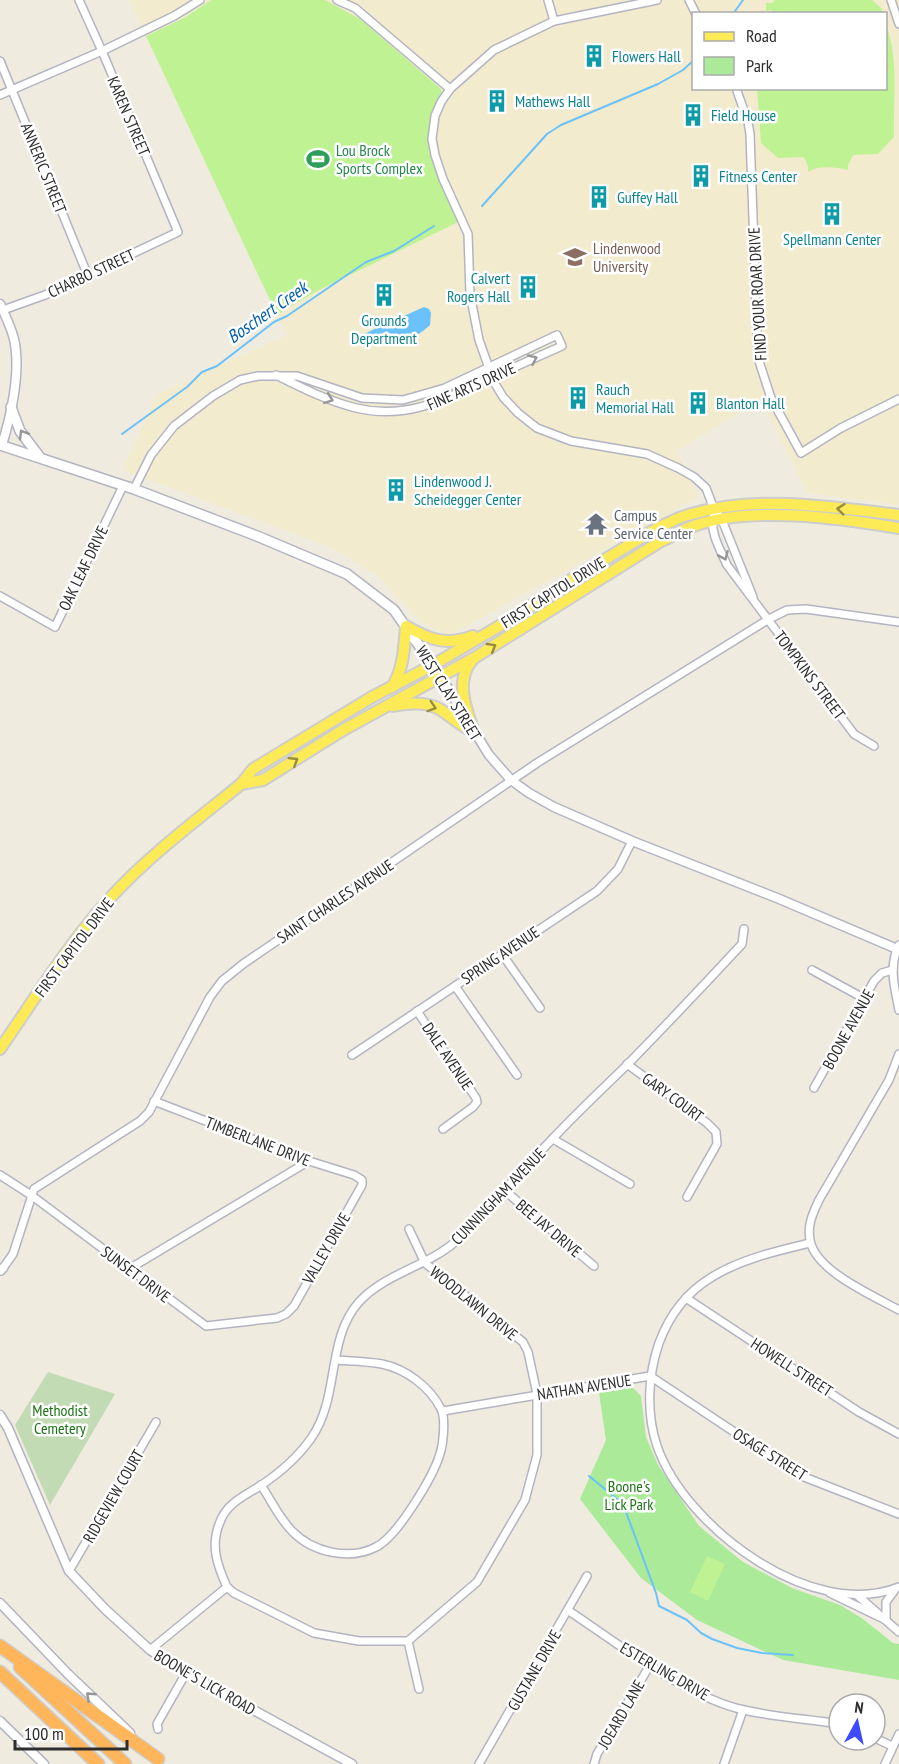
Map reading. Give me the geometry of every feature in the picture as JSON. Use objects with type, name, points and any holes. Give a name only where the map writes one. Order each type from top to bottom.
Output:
[{"type":"highway","points":[[0,1646],[161,1762]]},
{"type":"highway","points":[[0,1646],[74,1719],[125,1764]]},
{"type":"highway","points":[[0,1672],[98,1764]]},
{"type":"main road","points":[[11,407],[20,431],[40,457]]},
{"type":"main road","name":"WEST CLAY STREET","points":[[1,447],[40,457],[134,489],[257,536],[347,574],[394,610],[441,677]]},
{"type":"main road","name":"FIRST CAPITOL DRIVE","points":[[0,1049],[69,949],[112,896],[168,842],[241,784],[254,769],[501,625],[654,530],[686,515],[714,509],[769,503],[899,515]]},
{"type":"main road","name":"FIRST CAPITOL DRIVE","points":[[241,784],[263,780],[343,730],[474,658],[661,542],[692,527],[717,521],[772,516],[899,528]]},
{"type":"main road","points":[[391,688],[402,664],[406,626],[428,638],[460,641],[501,625]]},
{"type":"main road","points":[[474,658],[469,664],[464,680],[463,701],[474,732]]},
{"type":"main road","points":[[383,708],[414,704],[426,705],[439,709],[459,726],[474,732]]},
{"type":"street","name":"KAREN STREET","points":[[79,0],[178,232]]},
{"type":"street","points":[[0,95],[102,51],[174,16],[200,0]]},
{"type":"street","points":[[337,0],[355,8],[450,89]]},
{"type":"street","points":[[548,0],[554,21]]},
{"type":"street","points":[[657,0],[554,21],[494,50],[450,89],[441,102],[435,116],[432,140],[443,178],[468,234],[470,294],[479,340],[492,378],[503,397],[537,428],[571,441],[647,454],[675,467],[705,488],[714,509]]},
{"type":"street","points":[[891,0],[899,24]]},
{"type":"street","name":"ANNERIC STREET","points":[[0,61],[88,276]]},
{"type":"street","name":"FIND YOUR ROAR DRIVE","points":[[737,90],[750,134],[758,358],[774,404],[801,453],[841,428],[899,399]]},
{"type":"street","name":"CHARBO STREET","points":[[1,307],[45,295],[178,232]]},
{"type":"street","points":[[1,307],[14,338],[16,358],[11,407],[1,447]]},
{"type":"street","name":"FINE ARTS DRIVE","points":[[134,489],[152,455],[174,426],[213,396],[240,380],[258,376],[276,375],[297,376],[362,398],[391,401],[413,399],[442,390],[557,335],[562,346],[426,407],[382,412],[335,402],[276,375]]},
{"type":"street","name":"OAK LEAF DRIVE","points":[[0,596],[55,627],[123,486]]},
{"type":"street","name":"TOMPKINS STREET","points":[[714,509],[717,521],[753,597]]},
{"type":"street","name":"TOMPKINS STREET","points":[[717,521],[717,542],[727,565],[854,734],[874,746]]},
{"type":"street","points":[[769,619],[787,610],[806,609],[899,622]]},
{"type":"street","name":"SAINT CHARLES AVENUE","points":[[31,1195],[38,1185],[140,1121],[149,1112],[210,997],[222,981],[289,932],[511,780],[769,619]]},
{"type":"street","name":"WEST CLAY STREET","points":[[441,677],[489,755],[511,780],[554,807],[632,841],[898,947]]},
{"type":"street","name":"SPRING AVENUE","points":[[352,1055],[608,882],[618,869],[632,841]]},
{"type":"street","name":"CUNNINGHAM AVENUE","points":[[227,1587],[217,1563],[214,1548],[221,1519],[228,1508],[242,1496],[261,1485],[298,1455],[312,1437],[322,1420],[329,1400],[339,1342],[346,1321],[358,1303],[386,1280],[425,1263],[456,1242],[742,944],[744,929]]},
{"type":"street","points":[[898,947],[893,970],[899,1010]]},
{"type":"street","points":[[502,954],[540,1008]]},
{"type":"street","points":[[812,970],[865,999]]},
{"type":"street","name":"BOONE AVENUE","points":[[814,1089],[878,976],[893,970]]},
{"type":"street","points":[[455,986],[517,1075]]},
{"type":"street","name":"DALE AVENUE","points":[[417,1011],[477,1102],[443,1129]]},
{"type":"street","points":[[899,1054],[889,1080],[819,1200],[811,1216],[809,1229],[810,1243],[819,1258],[831,1271],[899,1310]]},
{"type":"street","name":"GARY COURT","points":[[627,1064],[716,1132],[717,1144],[687,1197]]},
{"type":"street","name":"TIMBERLANE DRIVE","points":[[154,1101],[309,1161],[354,1174],[362,1180]]},
{"type":"street","points":[[553,1139],[630,1184]]},
{"type":"street","points":[[129,1269],[309,1161]]},
{"type":"street","name":"SUNSET DRIVE","points":[[0,1175],[31,1195],[206,1326],[277,1318],[286,1314]]},
{"type":"street","name":"VALLEY DRIVE","points":[[286,1314],[299,1296],[362,1185],[362,1180]]},
{"type":"street","name":"BEE JAY DRIVE","points":[[504,1190],[594,1266]]},
{"type":"street","points":[[1,1270],[13,1254],[31,1195]]},
{"type":"street","points":[[409,1229],[425,1263]]},
{"type":"street","name":"NATHAN AVENUE","points":[[442,1411],[650,1376],[662,1335],[672,1315],[686,1298],[725,1270],[762,1256],[810,1243]]},
{"type":"street","name":"WOODLAWN DRIVE","points":[[408,1641],[477,1582],[525,1500],[537,1455],[537,1394],[528,1352],[523,1342],[425,1263]]},
{"type":"street","name":"HOWELL STREET","points":[[686,1298],[859,1412],[899,1434]]},
{"type":"street","points":[[261,1485],[292,1532],[311,1545],[332,1553],[355,1553],[376,1547],[398,1527],[415,1504],[440,1455],[443,1432],[442,1411],[422,1384],[396,1368],[380,1363],[336,1360]]},
{"type":"street","points":[[650,1376],[651,1412],[658,1447],[692,1506],[721,1534],[753,1559],[812,1587],[857,1594],[887,1592],[898,1588]]},
{"type":"street","name":"OSAGE STREET","points":[[650,1376],[798,1475],[899,1514]]},
{"type":"street","name":"BOONE'S LICK ROAD","points":[[0,1415],[8,1428],[69,1571],[105,1610],[150,1650],[186,1673],[351,1764]]},
{"type":"street","name":"RIDGEVIEW COURT","points":[[69,1571],[156,1422]]},
{"type":"street","name":"GUSTANE DRIVE","points":[[479,1764],[587,1576]]},
{"type":"street","points":[[150,1650],[227,1587],[234,1593],[314,1633],[359,1641],[408,1641],[419,1689]]},
{"type":"street","points":[[886,1620],[886,1602],[898,1588]]},
{"type":"street","points":[[824,1590],[886,1620]]},
{"type":"street","points":[[857,1594],[899,1632]]},
{"type":"street","points":[[0,1603],[68,1674],[161,1762]]},
{"type":"street","name":"ESTERLING DRIVE","points":[[568,1611],[650,1665],[719,1702],[743,1710],[827,1722]]},
{"type":"street","name":"JOEARD LANE","points":[[594,1764],[597,1754],[650,1665]]},
{"type":"street","points":[[158,1729],[158,1724],[186,1673]]},
{"type":"street","points":[[724,1764],[743,1710]]},
{"type":"street","points":[[0,1721],[44,1764]]},
{"type":"street","points":[[885,1764],[899,1734]]},
{"type":"street","points":[[887,1744],[892,1746]]},
{"type":"shaded area","name":"Lindenwood University","points":[[129,0],[899,0],[899,505],[807,493],[761,400],[677,451],[698,497],[449,636],[420,622],[377,575],[330,547],[122,470],[157,394],[287,335]]},
{"type":"green space","name":"Lou Brock Sports Complex","points":[[211,0],[325,0],[360,19],[441,89],[442,93],[433,113],[430,146],[438,174],[458,222],[315,292],[277,315],[146,36],[184,18]]},
{"type":"green space","points":[[775,0],[872,0],[882,9],[882,12],[766,11],[766,3],[772,3]]},
{"type":"green space","points":[[887,27],[894,65],[894,137],[878,154],[853,155],[848,170],[833,167],[808,172],[804,157],[778,158],[761,143],[757,90],[887,90]]},
{"type":"green space","name":"Methodist Cemetery","points":[[48,1372],[115,1394],[50,1505],[15,1425]]},
{"type":"green space","name":"Boone's Lick Park","points":[[632,1387],[641,1396],[646,1437],[658,1465],[699,1526],[743,1562],[792,1588],[840,1605],[863,1619],[893,1643],[899,1644],[899,1680],[783,1660],[697,1620],[641,1578],[580,1499],[606,1440],[599,1393]]},
{"type":"green space","points":[[707,1556],[725,1564],[708,1601],[690,1592]]},
{"type":"water","points":[[424,307],[431,313],[430,325],[415,336],[400,341],[366,344],[363,336],[368,332]]},
{"type":"waterway","name":"Boschert Creek","points":[[734,12],[743,0]]},
{"type":"waterway","name":"Boschert Creek","points":[[482,206],[547,134],[561,125],[658,84],[683,70],[692,62]]},
{"type":"waterway","name":"Boschert Creek","points":[[122,434],[187,387],[202,372],[217,366],[274,322],[287,316],[366,262],[394,251],[434,226]]},
{"type":"waterway","points":[[589,1476],[623,1504],[659,1606],[687,1620],[701,1633],[712,1639],[737,1648],[762,1653],[793,1655]]},
{"type":"place","name":"Flowers Hall","points":[[594,56]]},
{"type":"place","name":"Mathews Hall","points":[[497,101]]},
{"type":"place","name":"Field House","points":[[693,115]]},
{"type":"place","name":"Lou Brock Sports Complex","points":[[318,159]]},
{"type":"place","name":"Fitness Center","points":[[701,176]]},
{"type":"place","name":"Guffey Hall","points":[[599,197]]},
{"type":"place","name":"Spellmann Center","points":[[832,214]]},
{"type":"place","name":"Lindenwood University","points":[[575,257]]},
{"type":"place","name":"Calvert Rogers Hall","points":[[528,287]]},
{"type":"place","name":"Grounds Department","points":[[384,295]]},
{"type":"place","name":"Rauch Memorial Hall","points":[[578,398]]},
{"type":"place","name":"Blanton Hall","points":[[698,403]]},
{"type":"place","name":"Lindenwood J. Scheidegger Center","points":[[396,490]]},
{"type":"place","name":"Campus Service Center","points":[[596,524]]}]
